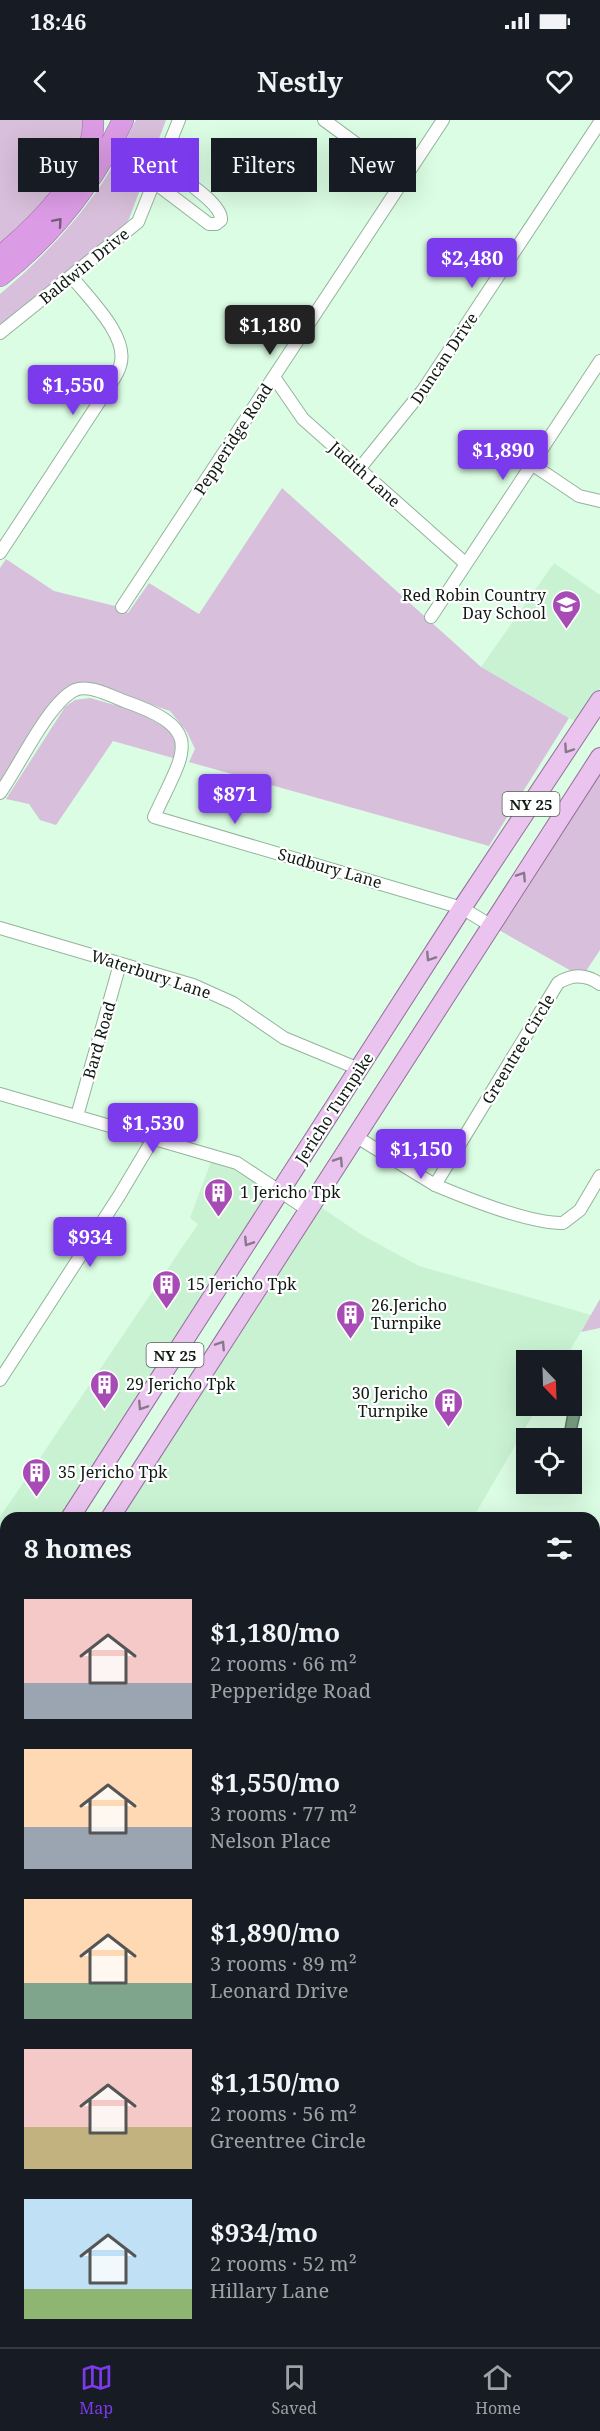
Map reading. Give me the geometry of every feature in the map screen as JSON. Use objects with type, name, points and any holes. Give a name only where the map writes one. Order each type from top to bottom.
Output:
[{"type":"highway","points":[[0,257],[35,225],[66,187],[87,153],[92,138],[93,120]]},
{"type":"highway","points":[[0,276],[35,246],[67,212],[96,169],[123,120]]},
{"type":"main road","name":"Jericho Turnpike","points":[[74,1512],[462,908],[600,700]]},
{"type":"main road","name":"Jericho Turnpike","points":[[114,1512],[600,757]]},
{"type":"street","name":"Baldwin Drive","points":[[172,138],[179,120]]},
{"type":"street","points":[[324,120],[348,138]]},
{"type":"street","name":"Pepperidge Road","points":[[416,160],[442,120]]},
{"type":"street","name":"Duncan Drive","points":[[360,468],[423,390],[600,122]]},
{"type":"street","name":"Baldwin Drive","points":[[0,333],[138,222],[151,192]]},
{"type":"street","points":[[167,192],[209,224],[216,224],[221,220],[221,212],[213,202],[199,192]]},
{"type":"street","name":"Pepperidge Road","points":[[122,608],[395,192]]},
{"type":"street","points":[[0,553],[109,387],[121,365],[122,349],[118,336],[72,277]]},
{"type":"street","points":[[431,616],[600,361]]},
{"type":"street","name":"Judith Lane","points":[[274,377],[303,419],[465,563]]},
{"type":"street","points":[[533,465],[579,496],[600,501]]},
{"type":"street","name":"Sudbury Lane","points":[[0,793],[65,697],[78,689],[96,691],[149,709],[168,720],[176,728],[182,740],[180,759],[154,817],[462,908],[490,926]]},
{"type":"street","name":"Waterbury Lane","points":[[0,928],[193,985],[219,996],[284,1038],[359,1069]]},
{"type":"street","name":"Bard Road","points":[[77,1116],[120,964]]},
{"type":"street","name":"Greentree Circle","points":[[435,1185],[558,983],[569,976],[578,975],[600,984]]},
{"type":"street","points":[[0,1094],[237,1163],[279,1193],[308,1210]]},
{"type":"street","points":[[355,1136],[435,1185],[537,1220],[563,1223],[580,1210],[600,1176]]},
{"type":"street","points":[[0,1380],[119,1196],[153,1139]]},
{"type":"shaded area","points":[[0,120],[86,120],[83,138],[18,138],[18,192],[52,192],[43,205],[0,246]]},
{"type":"shaded area","points":[[136,120],[166,120],[159,138],[127,138]]},
{"type":"shaded area","points":[[111,168],[111,192],[139,192],[129,219],[117,235],[0,328],[0,294],[31,267],[72,223],[96,192],[99,192],[99,188]]},
{"type":"shaded area","points":[[282,488],[481,667],[569,718],[489,846],[189,762],[195,749],[187,732],[170,711],[86,683],[74,684],[60,693],[0,781],[0,568],[6,559],[54,591],[115,606],[128,613],[149,583],[199,614]]},
{"type":"shaded area","points":[[554,563],[600,595],[600,688],[578,723],[481,667]]},
{"type":"shaded area","points":[[90,698],[136,711],[171,731],[177,750],[173,758],[113,741],[56,825],[40,820],[29,804],[6,799],[65,707],[75,700]]},
{"type":"shaded area","points":[[600,757],[600,950],[582,977],[490,925]]},
{"type":"shaded area","points":[[213,1156],[279,1193],[64,1512],[3,1512],[198,1224],[190,1218]]},
{"type":"shaded area","points":[[313,1202],[362,1235],[419,1266],[591,1315],[570,1350],[516,1350],[516,1416],[532,1416],[525,1428],[516,1428],[516,1444],[476,1512],[106,1512]]},
{"type":"shaded area","points":[[600,1299],[600,1328],[581,1332]]},
{"type":"shaded area","points":[[567,1416],[580,1416],[577,1428],[565,1428]]},
{"type":"place","name":"Red Robin Country Day School","points":[[567,630]]},
{"type":"place","name":"1 Jericho Tpk","points":[[219,1218]]},
{"type":"place","name":"15 Jericho Tpk","points":[[166,1310]]},
{"type":"place","name":"26.Jericho Turnpike","points":[[350,1340]]},
{"type":"place","name":"29 Jericho Tpk","points":[[105,1410]]},
{"type":"place","name":"30 Jericho Turnpike","points":[[449,1428]]},
{"type":"place","name":"35 Jericho Tpk","points":[[37,1498]]}]
